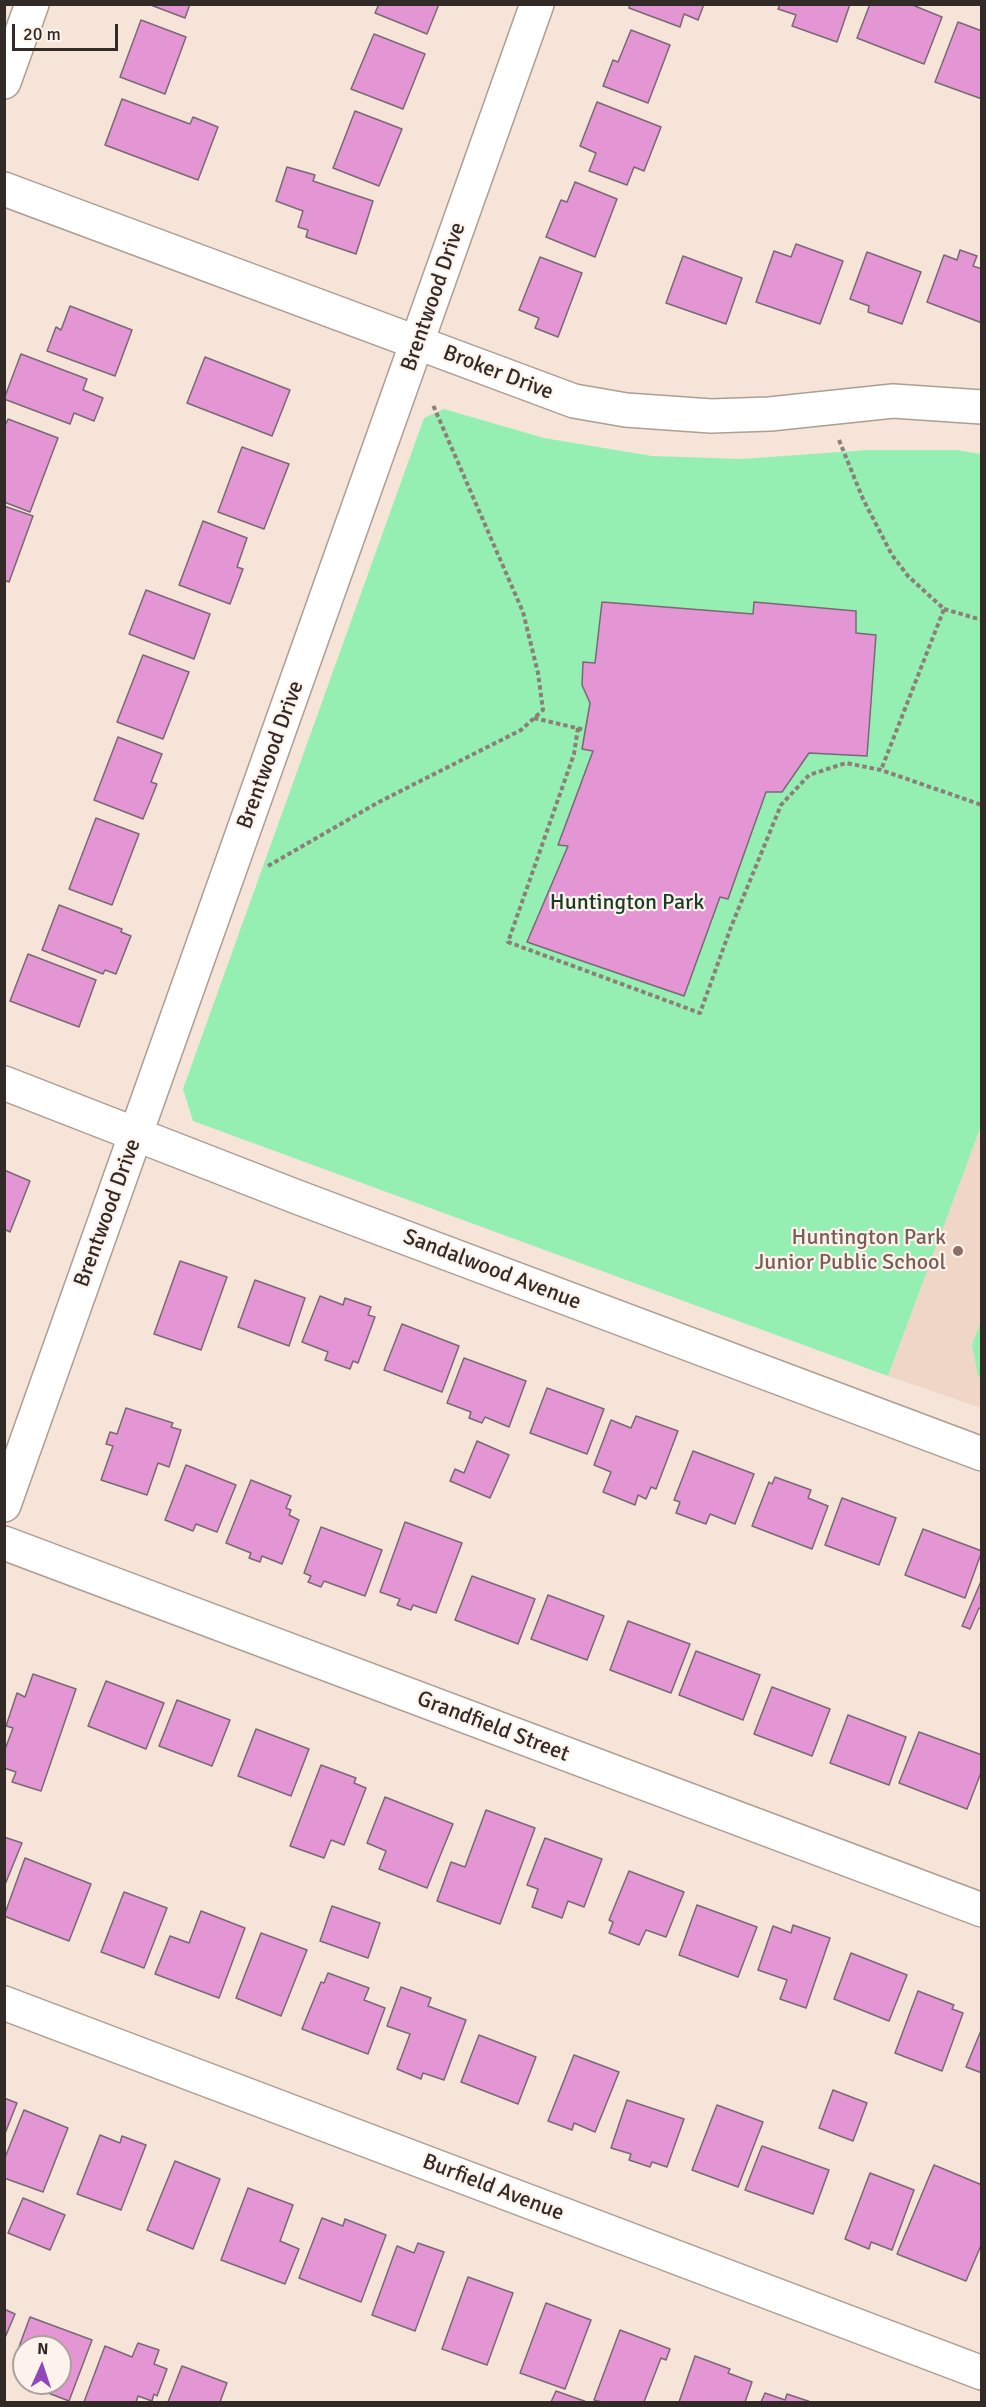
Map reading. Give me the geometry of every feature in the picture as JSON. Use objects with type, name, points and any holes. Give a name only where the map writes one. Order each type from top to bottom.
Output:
[{"type":"street","points":[[4,82],[32,4]]},
{"type":"street","name":"Brentwood Drive","points":[[4,1505],[537,4]]},
{"type":"street","name":"Broker Drive","points":[[4,189],[546,393],[573,401],[626,410],[711,416],[770,414],[893,401],[981,407]]},
{"type":"street","name":"Sandalwood Avenue","points":[[4,1083],[308,1201],[981,1454]]},
{"type":"street","name":"Grandfield Street","points":[[4,1543],[981,1910]]},
{"type":"street","name":"Burfield Avenue","points":[[4,2003],[981,2373]]},
{"type":"path","points":[[221,892],[379,802],[521,730],[543,710],[538,673],[523,612],[431,402]]},
{"type":"path","points":[[829,408],[843,454],[862,499],[892,555],[908,576],[944,609],[981,620]]},
{"type":"path","points":[[881,770],[944,609]]},
{"type":"path","points":[[534,718],[585,730]]},
{"type":"path","points":[[578,728],[574,754],[508,942],[699,1013],[731,927],[781,806],[809,775],[846,763],[881,770],[981,805]]},
{"type":"shaded area","name":"Huntington Park Junior Public School","points":[[981,1126],[981,1408],[888,1376]]},
{"type":"green space","name":"Huntington Park","points":[[444,409],[544,438],[652,456],[741,459],[868,450],[957,450],[981,454],[981,1126],[888,1376],[193,1121],[183,1089],[424,418]]},
{"type":"green space","points":[[981,1321],[981,1378],[978,1376],[972,1345]]},
{"type":"building","points":[[148,4],[190,4],[185,18]]},
{"type":"building","points":[[379,4],[439,4],[427,34],[375,13]]},
{"type":"building","points":[[630,4],[704,4],[698,20],[684,14],[680,27],[629,8]]},
{"type":"building","points":[[780,4],[850,4],[837,42],[792,26],[796,15],[778,9]]},
{"type":"building","points":[[870,4],[910,4],[942,17],[924,64],[857,38]]},
{"type":"building","points":[[141,20],[186,37],[165,94],[120,77]]},
{"type":"building","points":[[958,22],[982,31],[982,99],[935,82]]},
{"type":"building","points":[[631,30],[670,45],[648,103],[603,86],[613,60],[618,62]]},
{"type":"building","points":[[374,34],[425,54],[403,109],[351,89]]},
{"type":"building","points":[[122,99],[190,124],[193,117],[218,127],[198,180],[105,145]]},
{"type":"building","points":[[597,102],[661,127],[644,171],[634,167],[627,185],[589,171],[596,153],[580,146]]},
{"type":"building","points":[[355,111],[402,129],[379,186],[333,168]]},
{"type":"building","points":[[287,167],[315,175],[313,181],[373,201],[356,254],[306,237],[308,230],[298,227],[303,211],[276,201]]},
{"type":"building","points":[[575,182],[617,199],[595,257],[546,237],[561,200],[567,202]]},
{"type":"building","points":[[796,244],[843,261],[820,324],[756,302],[774,251],[791,257]]},
{"type":"building","points":[[960,250],[977,256],[973,266],[982,269],[982,323],[927,302],[944,255],[957,260]]},
{"type":"building","points":[[867,252],[921,272],[902,324],[868,312],[869,306],[850,299]]},
{"type":"building","points":[[683,256],[742,278],[726,324],[666,303]]},
{"type":"building","points":[[540,257],[582,273],[558,337],[535,328],[539,318],[519,310]]},
{"type":"building","points":[[70,306],[132,330],[115,376],[47,351],[56,327],[61,330]]},
{"type":"building","points":[[21,354],[87,379],[83,390],[103,398],[94,421],[74,413],[70,424],[4,399]]},
{"type":"building","points":[[205,357],[290,390],[272,436],[187,403]]},
{"type":"building","points":[[8,419],[58,438],[30,512],[4,502],[4,428]]},
{"type":"building","points":[[242,447],[289,464],[264,529],[218,512]]},
{"type":"building","points":[[4,506],[33,516],[9,582],[4,580]]},
{"type":"building","points":[[203,521],[247,538],[237,567],[243,569],[230,604],[179,585]]},
{"type":"building","points":[[146,590],[210,614],[194,659],[129,634]]},
{"type":"building","points":[[602,602],[753,614],[754,602],[856,611],[856,633],[876,635],[867,756],[809,753],[782,792],[766,792],[728,899],[720,897],[684,996],[527,942],[568,846],[558,845],[593,751],[582,749],[590,703],[582,685],[583,662],[595,663]]},
{"type":"building","points":[[143,655],[189,672],[163,739],[117,722]]},
{"type":"building","points":[[118,737],[162,754],[151,782],[157,784],[143,819],[94,800]]},
{"type":"building","points":[[96,818],[139,834],[112,905],[69,889]]},
{"type":"building","points":[[59,905],[122,929],[121,932],[131,936],[116,974],[105,970],[103,974],[42,950]]},
{"type":"building","points":[[28,954],[96,980],[79,1027],[10,1001]]},
{"type":"building","points":[[4,1170],[30,1181],[10,1232],[4,1229]]},
{"type":"building","points":[[180,1261],[227,1277],[201,1350],[154,1334]]},
{"type":"building","points":[[255,1280],[305,1298],[289,1346],[238,1327]]},
{"type":"building","points":[[320,1296],[343,1305],[345,1298],[371,1307],[368,1315],[375,1317],[358,1363],[353,1361],[350,1369],[325,1360],[328,1352],[302,1342]]},
{"type":"building","points":[[402,1324],[459,1346],[442,1392],[384,1370]]},
{"type":"building","points":[[464,1358],[526,1381],[509,1427],[485,1417],[482,1423],[469,1418],[471,1412],[447,1403]]},
{"type":"building","points":[[547,1388],[604,1409],[587,1454],[530,1433]]},
{"type":"building","points":[[126,1408],[173,1423],[171,1427],[181,1430],[169,1467],[158,1463],[147,1495],[101,1480],[113,1446],[106,1444],[110,1432],[117,1434]]},
{"type":"building","points":[[636,1416],[678,1431],[656,1489],[651,1487],[646,1499],[638,1495],[635,1505],[603,1492],[611,1472],[594,1465],[611,1420],[631,1428]]},
{"type":"building","points":[[477,1441],[509,1455],[490,1498],[450,1481],[455,1469],[464,1473]]},
{"type":"building","points":[[693,1451],[754,1474],[735,1524],[710,1514],[706,1524],[676,1513],[680,1502],[674,1500]]},
{"type":"building","points":[[186,1465],[236,1485],[217,1532],[196,1524],[193,1531],[165,1520]]},
{"type":"building","points":[[775,1477],[811,1490],[808,1498],[828,1506],[812,1549],[752,1526],[769,1482],[772,1484]]},
{"type":"building","points":[[251,1480],[291,1496],[286,1508],[291,1510],[289,1515],[299,1520],[282,1564],[262,1556],[260,1562],[249,1558],[251,1553],[226,1543]]},
{"type":"building","points":[[842,1498],[896,1518],[879,1565],[825,1545]]},
{"type":"building","points":[[405,1522],[462,1543],[436,1613],[413,1605],[411,1610],[397,1605],[400,1599],[380,1592]]},
{"type":"building","points":[[321,1527],[382,1550],[365,1596],[324,1581],[321,1587],[308,1582],[311,1576],[304,1573]]},
{"type":"building","points":[[923,1529],[982,1551],[965,1598],[905,1575]]},
{"type":"building","points":[[472,1576],[535,1599],[518,1644],[455,1620]]},
{"type":"building","points":[[982,1579],[982,1609],[979,1608],[970,1629],[962,1626]]},
{"type":"building","points":[[548,1595],[604,1616],[587,1660],[531,1639]]},
{"type":"building","points":[[628,1621],[690,1644],[671,1693],[610,1670]]},
{"type":"building","points":[[696,1651],[760,1675],[743,1720],[679,1695]]},
{"type":"building","points":[[33,1674],[76,1689],[41,1791],[12,1782],[16,1772],[4,1768],[4,1752],[13,1728],[6,1726],[17,1693],[25,1697]]},
{"type":"building","points":[[106,1681],[164,1703],[146,1749],[88,1726]]},
{"type":"building","points":[[772,1687],[830,1709],[812,1756],[754,1734]]},
{"type":"building","points":[[177,1700],[230,1720],[212,1766],[159,1746]]},
{"type":"building","points":[[848,1715],[906,1737],[889,1785],[830,1763]]},
{"type":"building","points":[[256,1729],[309,1749],[291,1796],[238,1776]]},
{"type":"building","points":[[919,1732],[982,1755],[982,1770],[967,1809],[899,1783]]},
{"type":"building","points":[[321,1765],[356,1778],[354,1783],[366,1788],[344,1845],[331,1840],[324,1858],[290,1846]]},
{"type":"building","points":[[385,1797],[453,1824],[427,1888],[379,1869],[386,1851],[367,1843]]},
{"type":"building","points":[[486,1810],[535,1828],[500,1924],[437,1901],[451,1862],[465,1867]]},
{"type":"building","points":[[4,1837],[22,1843],[4,1887]]},
{"type":"building","points":[[545,1838],[602,1859],[584,1907],[568,1901],[562,1918],[532,1907],[538,1889],[527,1885]]},
{"type":"building","points":[[25,1858],[91,1884],[69,1941],[4,1916]]},
{"type":"building","points":[[629,1871],[684,1892],[666,1937],[646,1930],[639,1945],[609,1933],[613,1922],[609,1920]]},
{"type":"building","points":[[124,1892],[167,1908],[144,1968],[101,1952]]},
{"type":"building","points":[[697,1905],[757,1927],[738,1977],[679,1955]]},
{"type":"building","points":[[332,1906],[380,1923],[368,1958],[320,1941]]},
{"type":"building","points":[[201,1911],[245,1928],[219,1998],[155,1974],[170,1936],[189,1943]]},
{"type":"building","points":[[793,1925],[830,1938],[806,2008],[780,1999],[787,1980],[758,1970],[773,1926],[791,1933]]},
{"type":"building","points":[[261,1933],[307,1950],[281,2016],[236,1998]]},
{"type":"building","points":[[851,1953],[907,1975],[889,2021],[834,1999]]},
{"type":"building","points":[[328,1973],[369,1988],[364,2000],[385,2008],[368,2054],[302,2029],[321,1982],[324,1983]]},
{"type":"building","points":[[401,1987],[431,1998],[428,2006],[466,2020],[444,2080],[423,2073],[421,2079],[397,2069],[410,2034],[387,2026]]},
{"type":"building","points":[[918,1991],[954,2005],[952,2009],[963,2013],[942,2071],[895,2053]]},
{"type":"building","points":[[982,2028],[982,2073],[966,2067]]},
{"type":"building","points":[[479,2035],[536,2057],[518,2104],[461,2082]]},
{"type":"building","points":[[574,2055],[619,2072],[595,2132],[574,2123],[572,2130],[548,2121]]},
{"type":"building","points":[[833,2090],[867,2103],[853,2141],[819,2128]]},
{"type":"building","points":[[4,2098],[17,2103],[4,2136]]},
{"type":"building","points":[[627,2100],[684,2119],[667,2167],[652,2162],[650,2167],[629,2160],[631,2154],[611,2148]]},
{"type":"building","points":[[717,2105],[763,2122],[738,2187],[692,2170]]},
{"type":"building","points":[[24,2110],[68,2128],[43,2192],[4,2178],[4,2160]]},
{"type":"building","points":[[100,2135],[120,2143],[122,2136],[146,2145],[121,2210],[77,2194]]},
{"type":"building","points":[[762,2146],[829,2170],[813,2214],[745,2190]]},
{"type":"building","points":[[175,2161],[220,2179],[193,2249],[147,2230]]},
{"type":"building","points":[[934,2165],[982,2185],[982,2243],[966,2281],[897,2254]]},
{"type":"building","points":[[870,2173],[914,2190],[892,2250],[871,2242],[869,2249],[845,2239]]},
{"type":"building","points":[[248,2188],[293,2205],[280,2241],[299,2249],[285,2284],[221,2260]]},
{"type":"building","points":[[23,2198],[65,2215],[50,2250],[8,2233]]},
{"type":"building","points":[[322,2218],[343,2226],[345,2219],[386,2235],[361,2302],[299,2278]]},
{"type":"building","points":[[418,2243],[444,2252],[415,2331],[372,2315],[397,2246],[414,2253]]},
{"type":"building","points":[[468,2277],[513,2293],[487,2365],[442,2349]]},
{"type":"building","points":[[546,2303],[591,2320],[565,2389],[520,2373]]},
{"type":"building","points":[[4,2309],[15,2314],[4,2340]]},
{"type":"building","points":[[30,2317],[92,2340],[72,2393],[72,2335],[23,2335]]},
{"type":"building","points":[[620,2330],[670,2349],[666,2360],[661,2358],[644,2402],[594,2400]]},
{"type":"building","points":[[138,2343],[159,2350],[154,2364],[167,2369],[157,2396],[154,2394],[152,2401],[138,2396],[136,2402],[84,2402],[105,2346],[132,2357]]},
{"type":"building","points":[[695,2356],[730,2369],[728,2373],[752,2382],[745,2402],[679,2402]]},
{"type":"building","points":[[182,2366],[227,2383],[220,2402],[168,2402]]},
{"type":"building","points":[[556,2391],[587,2402],[551,2402]]},
{"type":"building","points":[[765,2393],[785,2400],[787,2394],[811,2402],[761,2402]]},
{"type":"building","points":[[53,2395],[71,2395],[69,2401]]},
{"type":"place","name":"Huntington Park Junior Public School","points":[[958,1251]]}]
